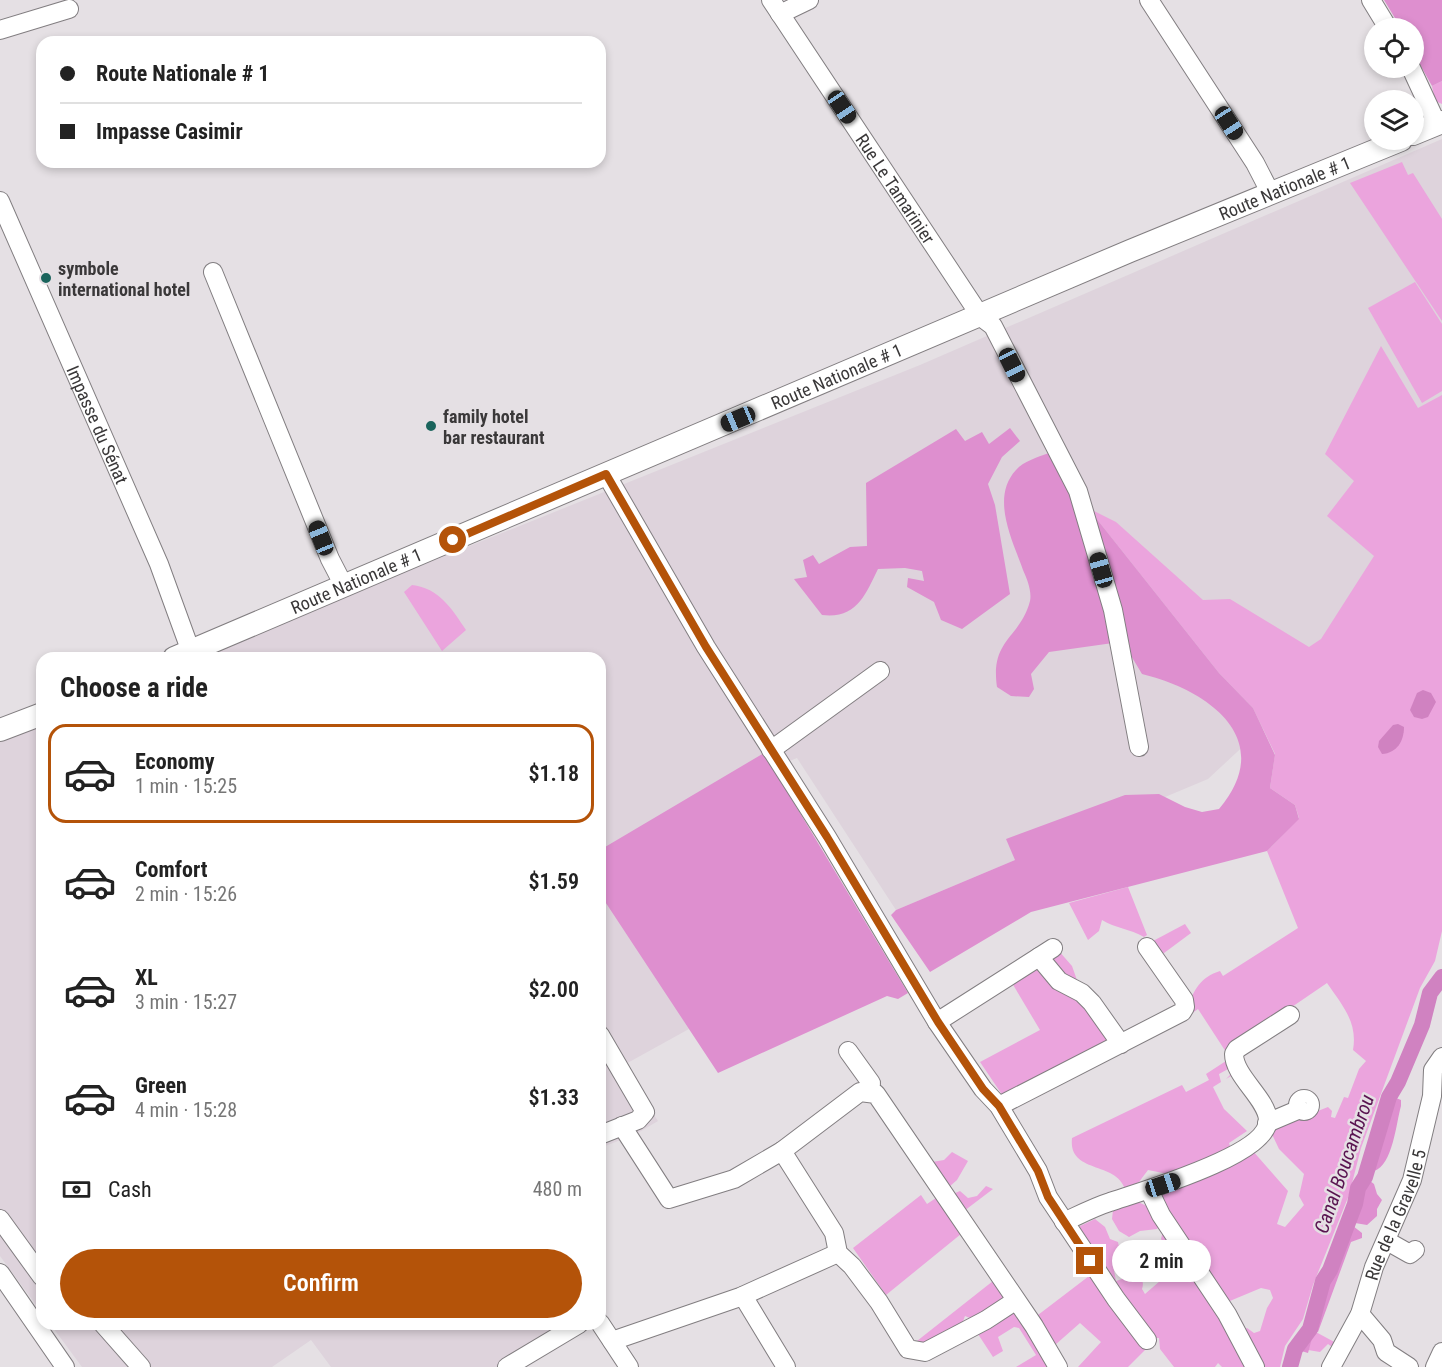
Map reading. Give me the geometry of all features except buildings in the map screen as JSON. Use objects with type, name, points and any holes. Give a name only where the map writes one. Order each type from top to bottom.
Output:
[{"type":"main road","points":[[1424,130],[1440,123]]},
{"type":"main road","name":"Route Nationale # 1","points":[[189,652],[981,317],[1130,251],[1377,150]]},
{"type":"main road","points":[[0,730],[36,716]]},
{"type":"street","points":[[776,7],[809,0]]},
{"type":"street","points":[[1149,0],[1255,163],[1271,194]]},
{"type":"street","points":[[1371,0],[1382,18]]},
{"type":"street","name":"Rue Le Tamarinier","points":[[776,7],[981,317],[993,326],[1078,491],[1113,610],[1139,747]]},
{"type":"street","points":[[0,30],[69,9]]},
{"type":"street","points":[[1416,78],[1440,123]]},
{"type":"street","name":"Impasse du Sénat","points":[[0,201],[7,235],[159,564],[181,652]]},
{"type":"street","points":[[213,272],[330,559],[344,586]]},
{"type":"street","points":[[606,474],[700,637],[827,837],[938,1022],[983,1089],[999,1106],[1038,1171],[1048,1197],[1116,1299],[1147,1340]]},
{"type":"street","points":[[771,750],[880,671]]},
{"type":"street","points":[[999,1106],[1182,1012],[1185,1007],[1184,1000],[1147,947]]},
{"type":"street","points":[[938,1022],[1046,952],[1059,981],[1082,993],[1092,1003],[1121,1044]]},
{"type":"street","points":[[1064,1222],[1108,1202],[1197,1173],[1236,1153],[1263,1132],[1267,1123],[1267,1114],[1237,1065],[1234,1054],[1237,1048],[1290,1015]]},
{"type":"street","points":[[606,1045],[645,1112],[638,1120],[606,1133]]},
{"type":"street","points":[[848,1051],[871,1083],[870,1092]]},
{"type":"street","name":"Rue de la Gravelle 5","points":[[1331,1367],[1359,1314],[1374,1267],[1412,1180],[1432,1096],[1433,1070],[1442,1057]]},
{"type":"street","points":[[622,1126],[669,1198],[734,1179],[782,1151],[860,1092],[876,1094],[1034,1326],[1058,1367]]},
{"type":"street","points":[[1267,1123],[1300,1109]]},
{"type":"street","points":[[782,1151],[834,1233],[838,1253],[852,1266],[879,1302],[904,1346],[913,1352],[925,1352],[986,1320],[1015,1301]]},
{"type":"street","points":[[1149,1190],[1161,1215],[1216,1296],[1255,1367]]},
{"type":"street","points":[[0,1219],[36,1269]]},
{"type":"street","points":[[1387,1241],[1410,1254],[1416,1250]]},
{"type":"street","points":[[612,1341],[743,1296],[838,1253]]},
{"type":"street","points":[[0,1273],[36,1325]]},
{"type":"street","points":[[743,1296],[786,1367]]},
{"type":"street","points":[[1359,1314],[1382,1340],[1386,1352],[1409,1367]]},
{"type":"street","points":[[39,1330],[65,1367]]},
{"type":"street","points":[[108,1330],[141,1367]]},
{"type":"street","points":[[507,1367],[569,1330]]},
{"type":"street","points":[[605,1330],[629,1367]]},
{"type":"shaded area","points":[[1384,0],[1442,0],[1442,81],[1432,86],[1424,72],[1424,18],[1395,18]]},
{"type":"shaded area","points":[[1442,81],[1442,104],[1435,101],[1432,86]]},
{"type":"shaded area","points":[[1442,139],[1442,590],[1420,582],[1208,779],[896,910],[797,758],[754,775],[606,861],[606,652],[215,652],[343,597],[920,365],[1417,150],[1424,150],[1424,147]]},
{"type":"shaded area","points":[[1402,162],[1408,175],[1413,173],[1442,219],[1442,321],[1350,183]]},
{"type":"shaded area","points":[[1415,282],[1442,324],[1442,391],[1422,403],[1368,308]]},
{"type":"shaded area","points":[[1381,346],[1418,408],[1442,395],[1442,931],[1435,961],[1420,988],[1361,1148],[1349,1195],[1313,1285],[1303,1319],[1285,1346],[1280,1367],[1260,1367],[1242,1330],[1247,1328],[1254,1333],[1260,1331],[1267,1308],[1273,1298],[1270,1290],[1261,1288],[1225,1303],[1165,1216],[1161,1192],[1252,1150],[1288,1191],[1277,1224],[1285,1227],[1304,1205],[1299,1196],[1304,1174],[1279,1149],[1270,1130],[1328,1107],[1332,1111],[1331,1117],[1335,1118],[1344,1097],[1348,1098],[1359,1069],[1366,1061],[1353,1050],[1353,1031],[1348,1014],[1327,983],[1226,1052],[1198,1009],[1191,1014],[1188,1008],[1190,1001],[1195,990],[1203,981],[1220,971],[1223,976],[1298,928],[1267,851],[1299,818],[1295,805],[1270,788],[1275,754],[1253,708],[1219,673],[1088,508],[1116,522],[1203,600],[1230,599],[1309,647],[1321,639],[1374,556],[1327,516],[1354,481],[1325,454]]},
{"type":"shaded area","points":[[1010,428],[1020,441],[1002,457],[988,484],[995,505],[1010,594],[962,629],[941,620],[934,602],[907,587],[908,578],[924,581],[922,571],[905,568],[878,569],[864,596],[852,609],[834,615],[822,615],[794,579],[807,577],[803,560],[813,555],[819,564],[850,547],[867,546],[866,483],[956,429],[965,441],[982,432],[989,444]]},
{"type":"shaded area","points":[[1049,453],[1073,495],[1113,643],[1049,652],[1031,674],[1034,689],[1029,697],[1011,696],[997,687],[998,659],[1007,640],[1025,614],[1030,601],[1030,589],[1006,520],[1005,493],[1008,481],[1019,467]]},
{"type":"shaded area","points":[[1088,508],[1219,673],[1253,708],[1275,755],[1270,788],[1295,805],[1299,819],[1267,851],[1031,912],[930,972],[891,915],[896,910],[1015,860],[1006,839],[1125,795],[1159,794],[1185,807],[1202,812],[1219,809],[1235,784],[1241,761],[1238,740],[1227,721],[1211,705],[1190,692],[1142,674],[1130,654]]},
{"type":"shaded area","points":[[412,585],[430,590],[437,595],[450,607],[466,630],[442,651],[404,592]]},
{"type":"shaded area","points":[[1423,690],[1431,693],[1436,702],[1428,717],[1422,719],[1414,717],[1410,710],[1417,693]]},
{"type":"shaded area","points":[[1398,724],[1404,727],[1399,745],[1396,749],[1382,754],[1378,747],[1379,741],[1393,725]]},
{"type":"shaded area","points":[[36,727],[36,1305],[0,1256],[0,741]]},
{"type":"shaded area","points":[[764,753],[908,993],[898,999],[887,996],[718,1073],[606,903],[606,846]]},
{"type":"shaded area","points":[[606,884],[698,1024],[622,1066],[658,1121],[636,1134],[606,1146]]},
{"type":"shaded area","points":[[1128,887],[1147,935],[1144,937],[1102,920],[1099,931],[1088,940],[1069,903]]},
{"type":"shaded area","points":[[1185,924],[1191,933],[1160,956],[1153,941]]},
{"type":"shaded area","points":[[1058,950],[1072,966],[1078,983],[1110,1039],[1003,1096],[980,1062],[1040,1030],[1009,978]]},
{"type":"shaded area","points":[[1229,1059],[1236,1073],[1226,1079],[1231,1074],[1228,1069],[1219,1074],[1221,1082],[1213,1087],[1224,1109],[1247,1131],[1229,1143],[1231,1149],[1173,1175],[1148,1170],[1139,1182],[1125,1189],[1120,1180],[1112,1174],[1085,1163],[1077,1157],[1073,1149],[1072,1138],[1182,1085],[1186,1092],[1209,1080],[1206,1074]]},
{"type":"shaded area","points":[[1396,1098],[1401,1100],[1401,1106],[1393,1143],[1386,1161],[1374,1171],[1370,1165],[1382,1118],[1390,1102]]},
{"type":"shaded area","points":[[952,1152],[968,1161],[957,1180],[949,1187],[932,1162],[944,1160]]},
{"type":"shaded area","points":[[1370,1181],[1382,1200],[1377,1209],[1377,1216],[1367,1225],[1355,1223],[1353,1226],[1362,1233],[1362,1238],[1351,1242],[1318,1332],[1314,1331],[1308,1353],[1298,1350],[1303,1342],[1301,1335],[1310,1327],[1317,1287],[1323,1280],[1323,1273],[1329,1269],[1333,1249],[1340,1247],[1338,1238],[1348,1228],[1348,1215],[1357,1201],[1357,1192],[1363,1183]]},
{"type":"shaded area","points":[[986,1186],[993,1189],[964,1211],[953,1194],[960,1191],[968,1198],[977,1196]]},
{"type":"shaded area","points":[[921,1195],[927,1204],[936,1198],[961,1234],[886,1295],[853,1248]]},
{"type":"shaded area","points":[[1136,1201],[1151,1208],[1162,1222],[1157,1229],[1140,1231],[1129,1237],[1119,1231],[1112,1219],[1113,1210]]},
{"type":"shaded area","points":[[1095,1219],[1105,1227],[1110,1239],[1118,1242],[1119,1247],[1113,1265],[1116,1281],[1122,1279],[1125,1268],[1141,1278],[1145,1294],[1175,1268],[1174,1260],[1161,1239],[1164,1227],[1252,1367],[1222,1367],[1218,1363],[1215,1367],[1174,1367],[1160,1349],[1159,1338],[1148,1338],[1078,1230],[1080,1226]]},
{"type":"shaded area","points":[[1093,1273],[1147,1348],[1128,1367],[1078,1367],[1101,1342],[1080,1323],[1055,1345],[1038,1315]]},
{"type":"shaded area","points":[[993,1281],[1004,1297],[1002,1303],[975,1320],[965,1316],[960,1329],[926,1344],[917,1341]]},
{"type":"shaded area","points":[[1014,1312],[1019,1314],[1049,1367],[1016,1367],[1036,1355],[1019,1328],[1014,1327],[998,1337],[1003,1351],[993,1357],[976,1331],[993,1327]]},
{"type":"shaded area","points":[[55,1330],[580,1330],[517,1367],[331,1367],[311,1340],[272,1367],[82,1367]]},
{"type":"shaded area","points":[[1314,1331],[1338,1344],[1332,1347],[1328,1344],[1320,1352],[1308,1350]]},
{"type":"waterway","name":"Canal Boucambrou","points":[[1290,1367],[1295,1349],[1310,1329],[1323,1281],[1330,1270],[1355,1204],[1358,1188],[1365,1177],[1389,1097],[1398,1082],[1422,1025],[1430,993],[1442,977]]},
{"type":"place","name":"symbole international hotel","points":[[46,278]]},
{"type":"place","name":"family hotel bar restaurant","points":[[431,426]]},
{"type":"route","points":[[453,540],[606,474],[612,488],[706,647],[827,837],[938,1022],[983,1089],[999,1106],[1038,1171],[1048,1197],[1090,1261]]}]
